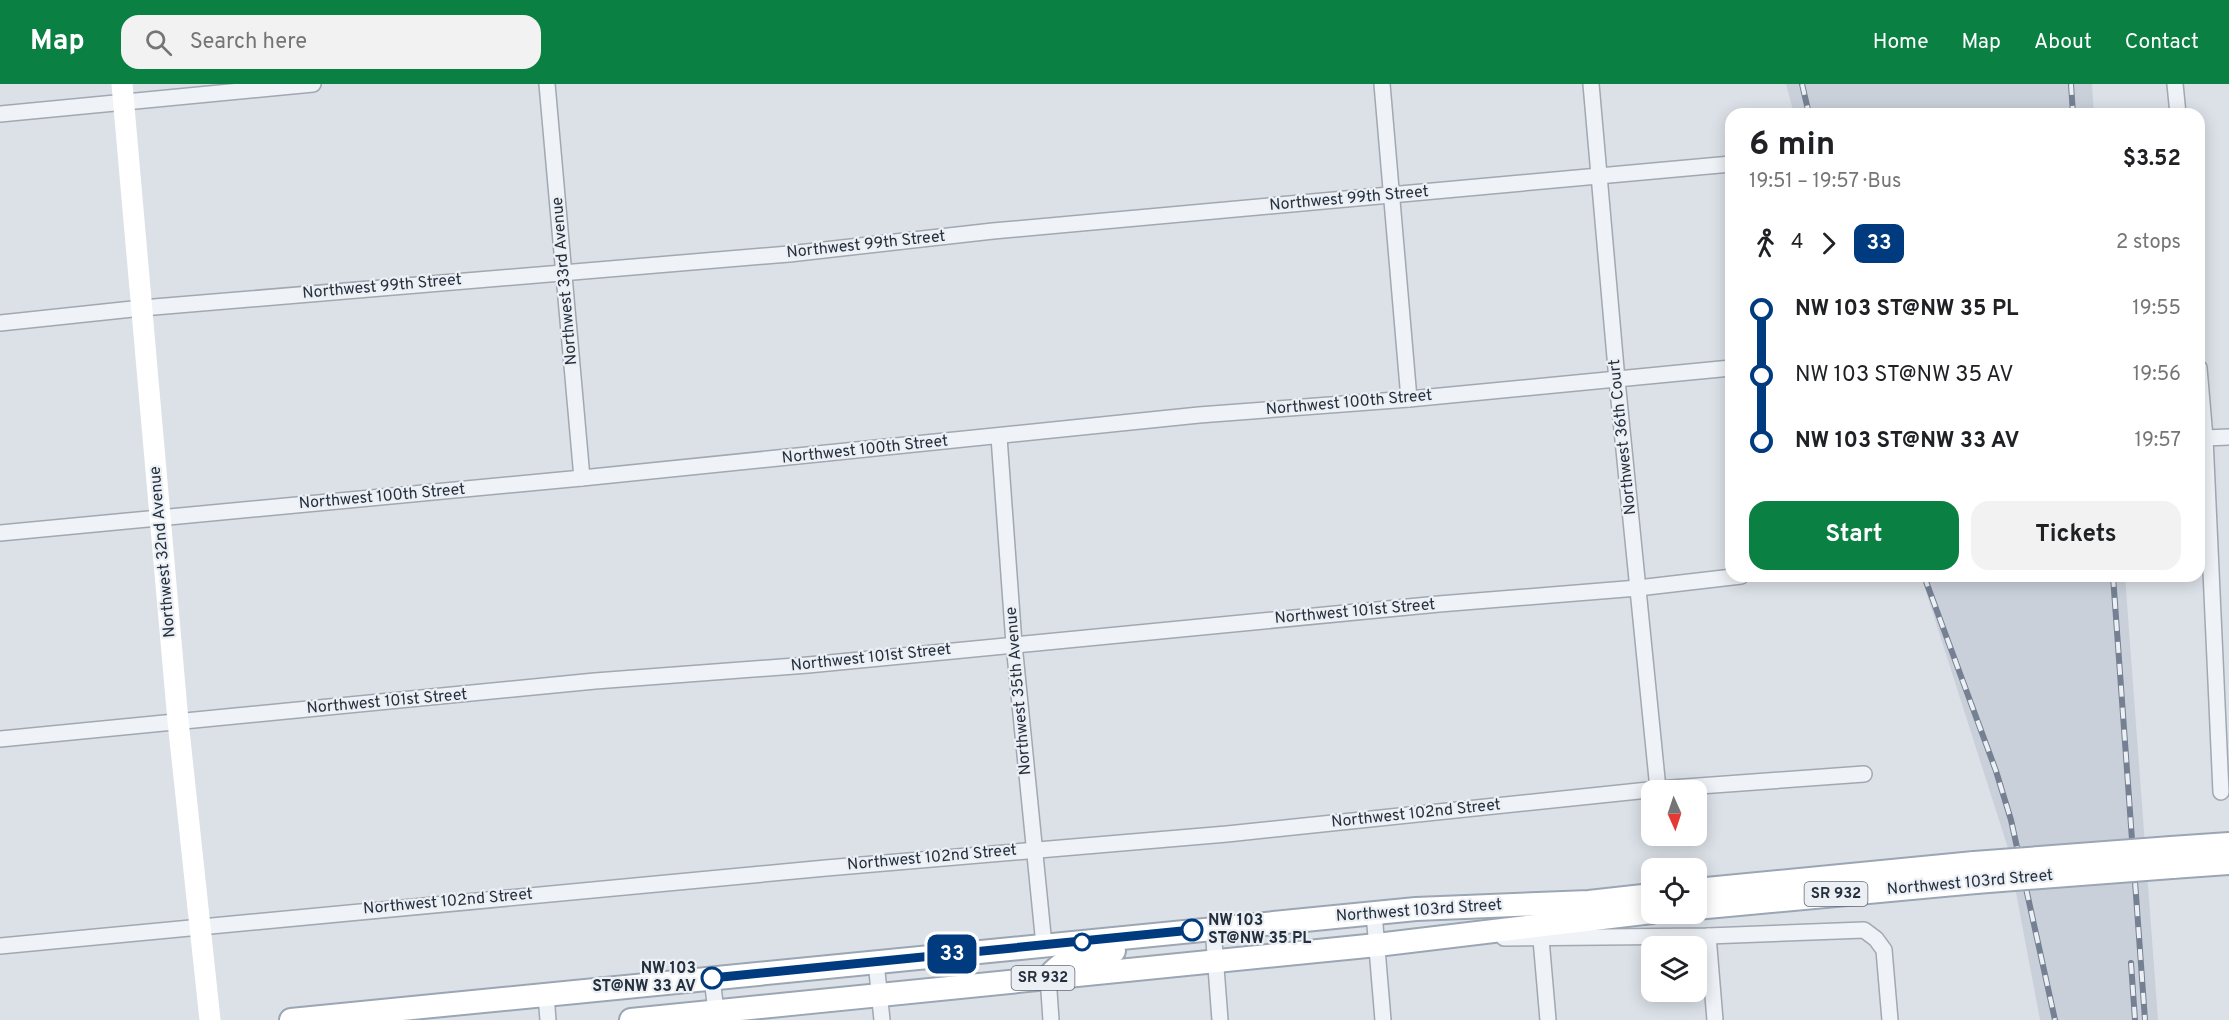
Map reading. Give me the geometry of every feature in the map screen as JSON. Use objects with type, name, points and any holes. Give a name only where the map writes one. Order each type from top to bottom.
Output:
[{"type":"main road","name":"Northwest 32nd Avenue","points":[[123,93],[178,721],[210,1020]]},
{"type":"main road","name":"SR 932","points":[[2171,858],[2229,844]]},
{"type":"main road","name":"SR 932","points":[[2171,858],[2229,863]]},
{"type":"main road","name":"Northwest 103rd Street","points":[[1707,889],[2171,858]]},
{"type":"main road","name":"Northwest 103rd Street","points":[[1707,907],[1975,872]]},
{"type":"main road","name":"Northwest 103rd Street","points":[[291,1020],[382,1015],[546,995],[1374,913],[1435,908],[1590,902],[1641,896]]},
{"type":"main road","name":"Northwest 103rd Street","points":[[631,1020],[717,1016],[880,994],[1377,945],[1641,913]]},
{"type":"main road","points":[[1048,978],[1058,965],[1071,959],[1105,955],[1122,948],[1130,937]]},
{"type":"main road","points":[[962,987],[973,977],[1024,968],[1038,957],[1044,945]]},
{"type":"street","points":[[0,114],[123,93],[313,84]]},
{"type":"street","name":"Northwest 33rd Avenue","points":[[547,84],[582,478]]},
{"type":"street","points":[[1382,84],[1409,399]]},
{"type":"street","name":"Northwest 36th Court","points":[[1592,84],[1617,380],[1658,780]]},
{"type":"street","points":[[2175,84],[2177,108]]},
{"type":"street","name":"Northwest 99th Street","points":[[0,323],[142,308],[565,271],[789,254],[1005,230],[1725,165]]},
{"type":"street","name":"Northwest 100th Street","points":[[0,532],[582,478],[1198,415],[1409,399],[1725,369]]},
{"type":"street","name":"Northwest 35th Avenue","points":[[999,437],[1014,644],[1044,945]]},
{"type":"street","points":[[2221,792],[2205,438],[2229,437]]},
{"type":"street","name":"Northwest 101st Street","points":[[0,739],[595,681],[808,665],[1438,604],[1638,588],[1725,578]]},
{"type":"street","name":"Northwest 102nd Street","points":[[1707,785],[1864,774]]},
{"type":"street","name":"Northwest 102nd Street","points":[[0,946],[1227,834],[1641,791]]},
{"type":"street","points":[[1374,913],[1383,1020]]},
{"type":"street","points":[[1214,928],[1220,1020]]},
{"type":"street","name":"Northwest 103rd Street","points":[[1455,936],[1541,939],[1864,930],[1876,939],[1884,950],[1890,1020]]},
{"type":"street","points":[[1708,936],[1715,1020]]},
{"type":"street","points":[[1541,939],[1548,1020]]},
{"type":"street","points":[[876,962],[882,1020]]},
{"type":"street","points":[[712,978],[717,1016]]},
{"type":"street","points":[[1048,978],[1051,1020]]},
{"type":"street","points":[[546,995],[548,1020]]},
{"type":"shaded area","points":[[1786,84],[2092,84],[2094,108],[1792,108]]},
{"type":"shaded area","points":[[1923,582],[2125,582],[2158,1020],[2040,1020],[2007,845]]},
{"type":"railway","points":[[1802,84],[1808,108]]},
{"type":"railway","points":[[2071,84],[2073,108]]},
{"type":"railway","points":[[1926,582],[1996,771],[2011,820],[2055,1020]]},
{"type":"railway","points":[[2113,582],[2145,1020]]},
{"type":"railway","points":[[2131,963],[2135,1020]]},
{"type":"bus line","name":"33","points":[[712,978],[1192,930]]},
{"type":"place","name":"NW 103 ST@NW 35 PL","points":[[1192,930]]},
{"type":"place","name":"NW 103 ST@NW 33 AV","points":[[712,978]]}]
